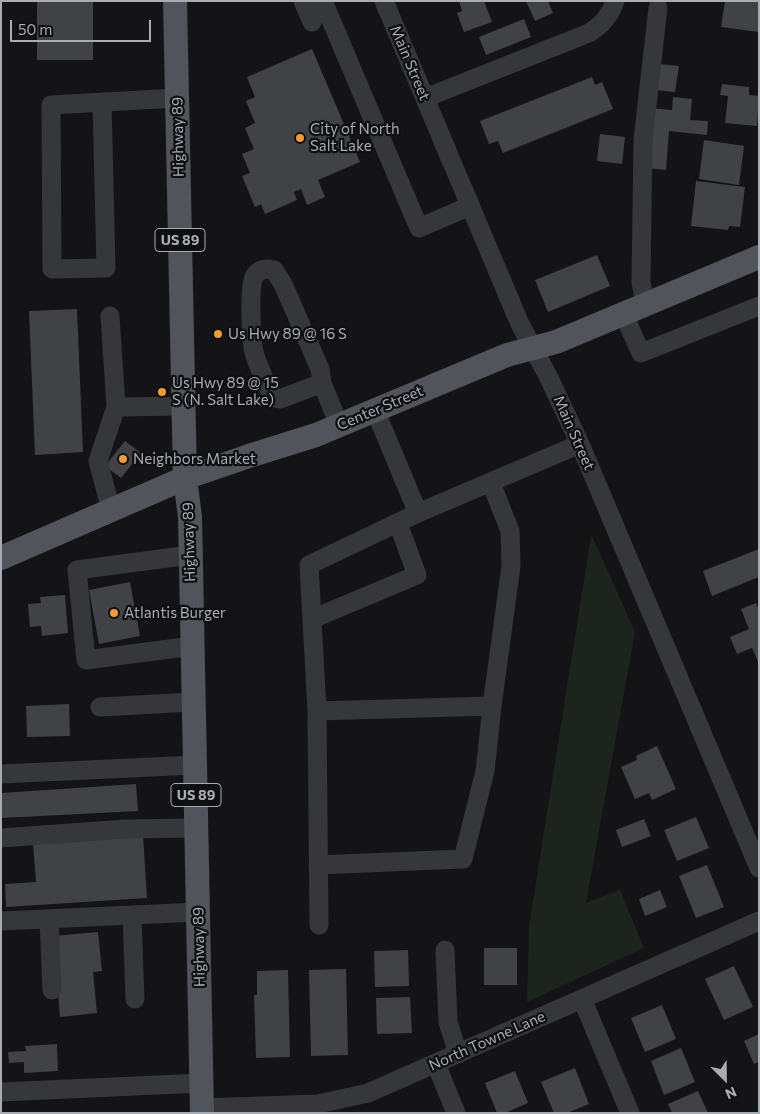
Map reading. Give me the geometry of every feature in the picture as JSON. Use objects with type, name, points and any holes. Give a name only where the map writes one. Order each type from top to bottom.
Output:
[{"type":"main road","name":"Highway 89","points":[[176,1],[184,406],[186,478],[190,517],[202,1110]]},
{"type":"main road","name":"Center Street","points":[[1,558],[186,478],[296,442],[507,355],[556,342],[759,257]]},
{"type":"street","points":[[303,1],[312,22]]},
{"type":"street","points":[[323,1],[419,228],[470,206]]},
{"type":"street","name":"Main Street","points":[[384,1],[520,324],[580,444],[759,868]]},
{"type":"street","points":[[425,98],[590,33],[604,22],[615,1]]},
{"type":"street","points":[[645,304],[641,282],[643,140],[658,8]]},
{"type":"street","points":[[102,102],[106,268],[52,269],[51,105],[102,102],[177,98]]},
{"type":"street","points":[[322,383],[283,398],[277,399],[272,395],[253,348],[252,287],[254,276],[258,272],[269,269],[274,270],[281,279],[320,369],[322,383],[339,425]]},
{"type":"street","points":[[623,313],[641,353],[759,306]]},
{"type":"street","points":[[110,316],[116,408],[98,460],[111,510]]},
{"type":"street","points":[[116,408],[184,406]]},
{"type":"street","points":[[375,410],[418,513]]},
{"type":"street","points":[[319,925],[317,711],[309,565],[418,513],[580,444]]},
{"type":"street","points":[[318,865],[463,859],[485,771],[511,566],[510,531],[491,483]]},
{"type":"street","points":[[312,619],[417,575],[398,523]]},
{"type":"street","points":[[190,555],[77,570],[86,660],[192,646]]},
{"type":"street","points":[[100,707],[193,702]]},
{"type":"street","points":[[317,711],[492,706]]},
{"type":"street","points":[[1,774],[195,765]]},
{"type":"street","points":[[1,838],[125,828],[196,828]]},
{"type":"street","points":[[1,921],[198,912]]},
{"type":"street","points":[[132,915],[135,1000]]},
{"type":"street","points":[[49,918],[52,990]]},
{"type":"street","name":"North Towne Lane","points":[[202,1110],[274,1109],[318,1104],[336,1107],[759,921]]},
{"type":"street","points":[[446,950],[448,1022],[458,1054]]},
{"type":"street","points":[[582,999],[630,1113]]},
{"type":"street","points":[[436,1064],[456,1113]]},
{"type":"street","points":[[1,1092],[202,1083]]},
{"type":"shaded area","points":[[591,536],[635,632],[586,903],[620,890],[644,948],[527,1002],[529,926]]},
{"type":"building","points":[[37,1],[93,1],[93,60],[37,60]]},
{"type":"building","points":[[459,1],[484,1],[492,22],[464,32],[457,13],[462,11]]},
{"type":"building","points":[[526,1],[548,1],[553,13],[535,21]]},
{"type":"building","points":[[725,1],[759,1],[759,32],[721,27]]},
{"type":"building","points":[[524,19],[531,37],[486,55],[479,37]]},
{"type":"building","name":"City of North Salt Lake","points":[[312,49],[360,162],[318,180],[325,197],[307,205],[301,189],[294,192],[297,200],[265,214],[261,204],[255,207],[242,176],[250,173],[242,154],[254,149],[245,128],[255,123],[246,101],[255,97],[247,77]]},
{"type":"building","points":[[659,64],[679,66],[675,92],[655,90]]},
{"type":"building","points":[[592,77],[595,85],[602,82],[613,109],[503,153],[498,141],[489,144],[480,121]]},
{"type":"building","points":[[722,84],[749,87],[749,95],[759,96],[757,126],[725,123],[728,96],[720,95]]},
{"type":"building","points":[[673,97],[692,99],[690,120],[708,121],[707,135],[669,131],[666,170],[645,168],[650,108],[672,110]]},
{"type":"building","points":[[600,134],[625,137],[622,164],[597,161]]},
{"type":"building","points":[[704,140],[744,146],[739,185],[699,179]]},
{"type":"building","points":[[696,181],[745,187],[740,227],[729,226],[728,230],[691,226]]},
{"type":"building","points":[[597,255],[610,286],[548,312],[535,280]]},
{"type":"building","points":[[77,309],[83,452],[35,455],[29,311]]},
{"type":"building","name":"Neighbors Market","points":[[125,441],[141,453],[121,478],[105,466]]},
{"type":"building","points":[[759,549],[759,577],[712,596],[703,571]]},
{"type":"building","name":"Atlantis Burger","points":[[130,582],[140,636],[99,644],[89,590]]},
{"type":"building","points":[[65,595],[68,633],[42,636],[41,626],[30,627],[28,604],[41,603],[40,597]]},
{"type":"building","points":[[756,603],[759,610],[759,664],[752,648],[737,654],[730,637],[749,629],[741,609]]},
{"type":"building","points":[[69,704],[70,736],[27,737],[26,706]]},
{"type":"building","points":[[657,746],[676,789],[652,800],[649,793],[635,799],[621,767],[637,760],[636,756]]},
{"type":"building","points":[[136,784],[138,811],[1,818],[1,793]]},
{"type":"building","points":[[696,817],[709,848],[677,861],[664,830]]},
{"type":"building","points":[[644,819],[651,836],[622,847],[616,830]]},
{"type":"building","points":[[143,835],[147,898],[6,907],[5,884],[36,882],[33,843]]},
{"type":"building","points":[[707,865],[724,907],[696,918],[679,876]]},
{"type":"building","points":[[660,890],[667,907],[645,916],[639,899]]},
{"type":"building","points":[[98,932],[102,971],[93,972],[97,1013],[60,1017],[53,936]]},
{"type":"building","points":[[484,948],[517,948],[517,985],[484,985]]},
{"type":"building","points":[[408,950],[409,986],[375,987],[374,951]]},
{"type":"building","points":[[734,966],[753,1007],[724,1020],[705,979]]},
{"type":"building","points":[[346,969],[348,1055],[311,1056],[309,970]]},
{"type":"building","points":[[288,970],[290,1057],[256,1058],[254,995],[257,995],[257,971]]},
{"type":"building","points":[[410,997],[412,1033],[377,1034],[376,998]]},
{"type":"building","points":[[662,1005],[676,1039],[645,1052],[631,1018]]},
{"type":"building","points":[[759,1034],[759,1062],[754,1064],[744,1041]]},
{"type":"building","points":[[57,1044],[58,1071],[24,1073],[24,1062],[9,1063],[8,1052],[26,1051],[25,1046]]},
{"type":"building","points":[[681,1048],[695,1082],[664,1095],[651,1061]]},
{"type":"building","points":[[575,1068],[589,1104],[567,1113],[554,1113],[541,1082]]},
{"type":"building","points":[[515,1071],[528,1103],[505,1113],[497,1113],[485,1083]]},
{"type":"building","points":[[698,1091],[708,1113],[672,1113],[668,1104]]},
{"type":"place","name":"City of North Salt Lake","points":[[300,138]]},
{"type":"place","name":"Us Hwy 89 @ 16 S","points":[[218,334]]},
{"type":"place","name":"Us Hwy 89 @ 15 S (N. Salt Lake)","points":[[162,392]]},
{"type":"place","name":"Neighbors Market","points":[[123,459]]},
{"type":"place","name":"Atlantis Burger","points":[[114,613]]}]
